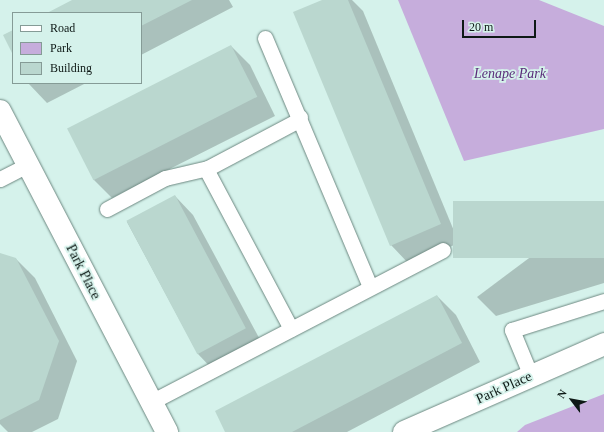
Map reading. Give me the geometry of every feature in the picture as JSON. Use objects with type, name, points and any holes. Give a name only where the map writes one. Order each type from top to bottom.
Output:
[{"type":"street","name":"Park Place","points":[[0,111],[167,432]]},
{"type":"street","name":"Park Place","points":[[404,432],[604,344]]},
{"type":"lane","points":[[265,38],[300,117],[370,287]]},
{"type":"lane","points":[[108,209],[165,178],[206,169],[295,122],[300,117]]},
{"type":"lane","points":[[0,179],[28,165]]},
{"type":"lane","points":[[206,169],[291,329]]},
{"type":"lane","points":[[151,402],[443,250]]},
{"type":"lane","points":[[531,376],[512,330],[604,301]]},
{"type":"green space","name":"Lenape Park","points":[[398,0],[539,0],[604,26],[604,129],[464,161]]},
{"type":"green space","points":[[604,394],[604,432],[517,432],[525,425]]},
{"type":"building","points":[[72,0],[192,0],[142,25],[142,12],[49,12]]},
{"type":"building","points":[[322,0],[348,0],[441,224],[390,246],[293,12]]},
{"type":"building","points":[[12,30],[12,53],[3,35]]},
{"type":"building","points":[[231,45],[257,97],[93,180],[67,129]]},
{"type":"building","points":[[175,195],[246,328],[197,354],[126,221]]},
{"type":"building","points":[[453,201],[604,201],[604,258],[453,258]]},
{"type":"building","points":[[0,253],[16,258],[59,341],[39,400],[0,420]]},
{"type":"building","points":[[437,295],[462,343],[292,432],[225,432],[215,411]]}]
